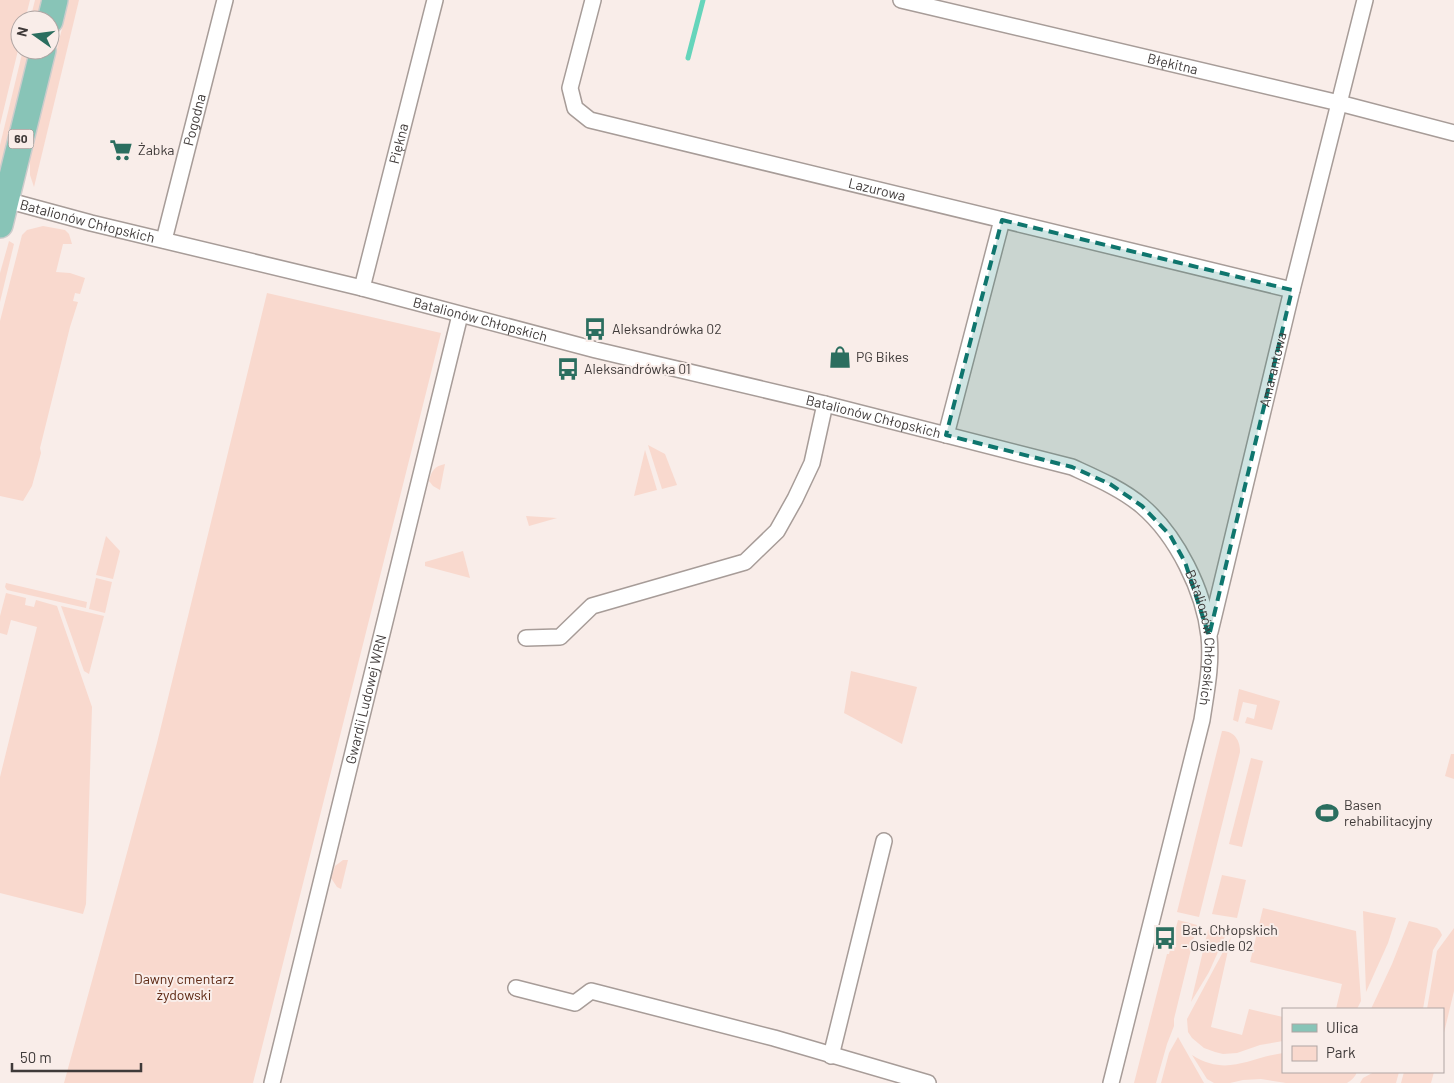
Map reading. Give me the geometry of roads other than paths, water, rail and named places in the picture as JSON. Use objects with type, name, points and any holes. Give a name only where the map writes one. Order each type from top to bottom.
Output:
[{"type":"main road","name":"60","points":[[0,225],[41,60]]},
{"type":"street","name":"Pogodna","points":[[164,240],[225,0]]},
{"type":"street","name":"Piękna","points":[[362,288],[435,0]]},
{"type":"street","name":"Lazurowa","points":[[593,0],[570,88],[575,108],[590,120],[1292,290]]},
{"type":"street","name":"Błękitna","points":[[901,0],[1339,103],[1454,132]]},
{"type":"street","points":[[1339,103],[1365,0]]},
{"type":"street","name":"Amarantowa","points":[[1209,636],[1339,103]]},
{"type":"street","name":"Batalionów Chłopskich","points":[[6,200],[91,223],[362,288],[596,350],[825,404],[1072,467],[1110,484],[1142,506],[1170,536],[1185,562],[1200,597],[1209,636],[1209,670],[1202,720],[1111,1083]]},
{"type":"street","points":[[946,435],[1002,220]]},
{"type":"street","name":"Gwardii Ludowej WRN","points":[[272,1083],[460,315]]},
{"type":"street","points":[[526,638],[560,637],[592,606],[745,562],[777,531],[795,499],[812,463],[825,404]]},
{"type":"street","points":[[830,1056],[884,841]]},
{"type":"street","points":[[516,988],[575,1003],[591,992],[774,1038],[830,1056],[928,1083]]},
{"type":"waterway","points":[[688,58],[703,0]]},
{"type":"place","name":"Żabka","points":[[121,150]]},
{"type":"place","name":"Aleksandrówka 02","points":[[595,329]]},
{"type":"place","name":"PG Bikes","points":[[840,357]]},
{"type":"place","name":"Aleksandrówka 01","points":[[568,369]]},
{"type":"place","name":"Basen rehabilitacyjny","points":[[1327,813]]},
{"type":"place","name":"Bat. Chłopskich - Osiedle 02","points":[[1165,938]]},
{"type":"park label","name":"Dawny cmentarz żydowski","points":[[184,988]]}]
